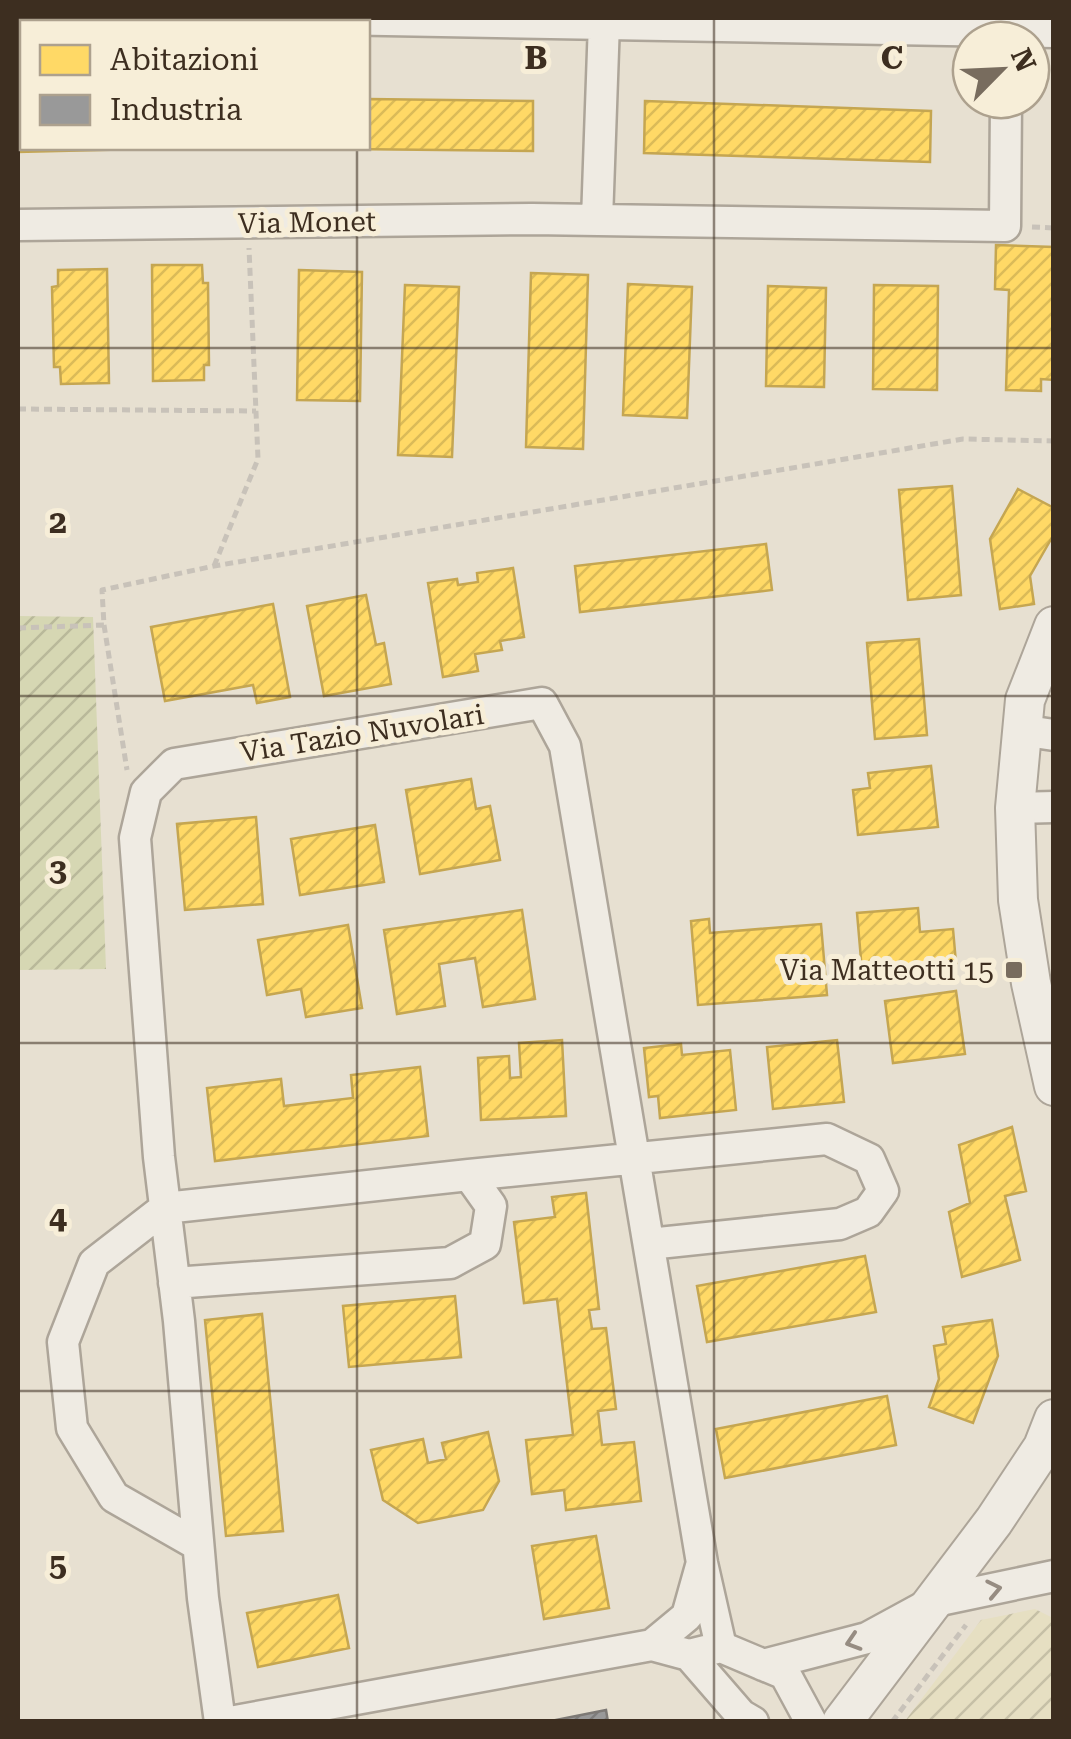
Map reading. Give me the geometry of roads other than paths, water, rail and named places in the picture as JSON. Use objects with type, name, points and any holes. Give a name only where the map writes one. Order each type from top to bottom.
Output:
[{"type":"street","points":[[204,20],[604,22],[1054,32]]},
{"type":"street","points":[[597,220],[604,22]]},
{"type":"street","name":"Via Monet","points":[[18,225],[597,220],[1005,226],[1006,120]]},
{"type":"street","points":[[1054,626],[1025,700],[1037,733],[1015,808],[1018,900],[1031,983],[1054,1086]]},
{"type":"street","name":"Via Tazio Nuvolari","points":[[165,1208],[135,838],[146,792],[174,764],[542,703],[565,746],[702,1563],[721,1647]]},
{"type":"street","points":[[1015,808],[1054,807]]},
{"type":"street","points":[[198,1545],[114,1497],[72,1428],[63,1342],[94,1263],[165,1208],[827,1139],[870,1160],[883,1190],[868,1212],[840,1224],[649,1244]]},
{"type":"street","points":[[174,1282],[450,1263],[485,1244],[491,1206],[469,1175]]},
{"type":"street","points":[[165,1208],[198,1545],[220,1722]]},
{"type":"street","points":[[842,1722],[935,1601],[1043,1447],[1054,1418]]},
{"type":"street","points":[[652,1645],[687,1616],[702,1563]]},
{"type":"street","points":[[763,1665],[867,1638],[935,1601],[1054,1576]]},
{"type":"street","points":[[230,1722],[652,1645],[690,1655],[721,1647],[785,1674],[811,1722]]},
{"type":"street","points":[[690,1655],[745,1719]]},
{"type":"place","name":"Via Matteotti 15","points":[[1014,970]]}]
